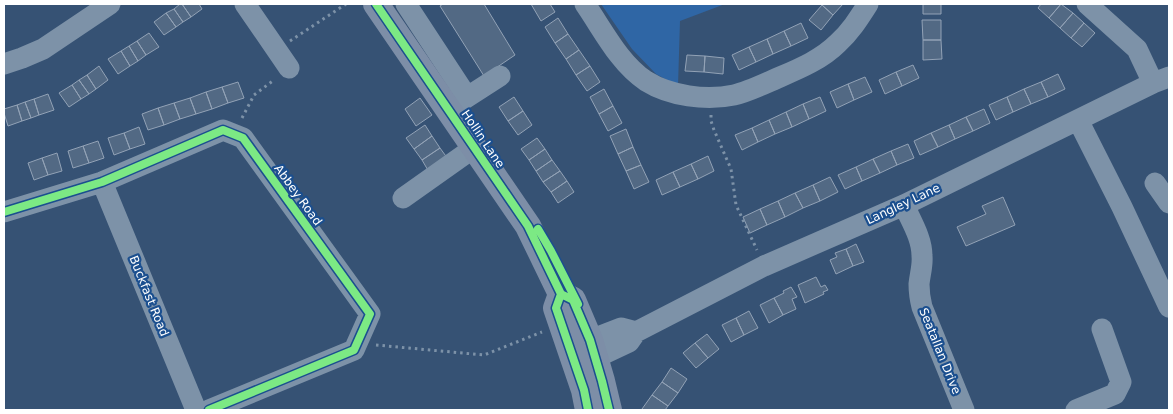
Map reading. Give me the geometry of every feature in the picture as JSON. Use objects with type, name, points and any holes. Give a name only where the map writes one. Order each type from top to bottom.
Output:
[{"type":"main road","name":"Hollin Lane","points":[[378,4],[458,103],[475,148],[528,226],[561,294],[573,300],[586,351],[584,390],[588,410]]},
{"type":"main road","name":"Hollin Lane","points":[[561,294],[556,308],[562,324],[586,351],[602,380],[609,410]]},
{"type":"street","points":[[4,64],[43,49],[110,4]]},
{"type":"street","points":[[245,4],[288,68]]},
{"type":"street","points":[[406,4],[458,103],[500,76]]},
{"type":"street","points":[[585,4],[620,56],[633,70],[646,81],[665,90],[690,97],[736,95],[819,58],[853,28],[868,4]]},
{"type":"street","points":[[1087,4],[1137,49],[1161,80]]},
{"type":"street","name":"Langley Lane","points":[[586,351],[622,328],[636,332],[654,324],[764,266],[904,205],[1161,80]]},
{"type":"street","points":[[1078,120],[1169,307]]},
{"type":"street","points":[[4,212],[102,182],[223,130],[234,134]]},
{"type":"street","name":"Abbey Road","points":[[234,134],[243,138],[370,314],[357,344]]},
{"type":"street","points":[[403,198],[475,148]]},
{"type":"street","name":"Buckfast Road","points":[[102,182],[196,410]]},
{"type":"street","points":[[1155,183],[1169,203]]},
{"type":"street","name":"Seatallan Drive","points":[[904,205],[922,249],[919,282],[922,307],[964,410]]},
{"type":"street","points":[[1076,410],[1116,394],[1122,382],[1102,329]]},
{"type":"street","points":[[209,410],[354,350],[357,344]]},
{"type":"path","points":[[276,50],[346,4]]},
{"type":"path","points":[[234,134],[254,95],[288,68]]},
{"type":"path","points":[[710,97],[711,121],[731,169],[736,205],[764,266]]},
{"type":"path","points":[[357,344],[484,355],[562,324]]},
{"type":"shaded area","points":[[601,4],[725,4],[680,21],[678,86],[656,74],[632,49]]},
{"type":"building","points":[[182,4],[191,17],[183,22],[174,9]]},
{"type":"building","points":[[182,4],[199,4],[202,9],[191,17]]},
{"type":"building","points":[[443,4],[484,4],[515,55],[484,76],[440,6]]},
{"type":"building","points":[[531,4],[550,4],[555,12],[541,21]]},
{"type":"building","points":[[823,4],[843,4],[833,15]]},
{"type":"building","points":[[923,4],[941,4],[941,14],[923,14]]},
{"type":"building","points":[[1041,4],[1061,4],[1049,18],[1038,8]]},
{"type":"building","points":[[1061,4],[1073,13],[1060,28],[1049,18]]},
{"type":"building","points":[[822,5],[833,15],[821,30],[809,20]]},
{"type":"building","points":[[174,9],[183,22],[176,27],[166,13]]},
{"type":"building","points":[[166,13],[176,27],[164,35],[154,22]]},
{"type":"building","points":[[1073,13],[1084,23],[1071,38],[1060,28]]},
{"type":"building","points":[[558,18],[568,34],[555,43],[545,27]]},
{"type":"building","points":[[922,20],[941,20],[941,40],[923,40]]},
{"type":"building","points":[[801,23],[808,38],[791,46],[784,31]]},
{"type":"building","points":[[1084,23],[1095,33],[1082,47],[1071,38]]},
{"type":"building","points":[[784,31],[791,46],[773,54],[767,39]]},
{"type":"building","points":[[149,33],[159,47],[146,55],[137,41]]},
{"type":"building","points":[[568,34],[579,50],[566,59],[555,43]]},
{"type":"building","points":[[767,39],[773,54],[756,62],[749,47]]},
{"type":"building","points":[[923,40],[941,40],[942,59],[923,60]]},
{"type":"building","points":[[137,41],[146,55],[138,61],[129,46]]},
{"type":"building","points":[[129,46],[138,61],[130,66],[121,51]]},
{"type":"building","points":[[749,47],[756,62],[739,70],[732,55]]},
{"type":"building","points":[[579,50],[590,66],[576,75],[566,59]]},
{"type":"building","points":[[121,51],[130,66],[118,74],[108,59]]},
{"type":"building","points":[[687,55],[705,56],[704,72],[685,71]]},
{"type":"building","points":[[705,56],[724,58],[723,74],[704,72]]},
{"type":"building","points":[[913,65],[919,78],[902,86],[896,72]]},
{"type":"building","points":[[99,66],[108,80],[96,89],[87,75]]},
{"type":"building","points":[[590,66],[600,82],[587,91],[576,75]]},
{"type":"building","points":[[896,72],[902,86],[885,94],[879,80]]},
{"type":"building","points":[[1058,74],[1065,89],[1048,97],[1041,82]]},
{"type":"building","points":[[87,75],[96,89],[89,94],[79,80]]},
{"type":"building","points":[[865,77],[872,92],[854,100],[848,84]]},
{"type":"building","points":[[79,80],[89,94],[81,99],[72,85]]},
{"type":"building","points":[[238,82],[244,98],[228,103],[222,87]]},
{"type":"building","points":[[1041,82],[1048,97],[1031,104],[1024,89]]},
{"type":"building","points":[[848,84],[854,100],[837,108],[830,92]]},
{"type":"building","points":[[72,85],[81,99],[69,107],[59,93]]},
{"type":"building","points":[[222,87],[228,103],[212,109],[206,92]]},
{"type":"building","points":[[604,89],[613,106],[599,114],[590,97]]},
{"type":"building","points":[[1024,89],[1031,104],[1013,112],[1007,97]]},
{"type":"building","points":[[206,92],[212,109],[196,114],[190,98]]},
{"type":"building","points":[[48,94],[54,110],[39,115],[34,99]]},
{"type":"building","points":[[514,97],[523,111],[508,121],[499,107]]},
{"type":"building","points":[[820,97],[826,111],[809,119],[803,104]]},
{"type":"building","points":[[1007,97],[1013,112],[996,120],[989,105]]},
{"type":"building","points":[[190,98],[196,114],[180,119],[174,103]]},
{"type":"building","points":[[420,98],[432,115],[416,126],[405,109]]},
{"type":"building","points":[[34,99],[39,115],[31,118],[25,102]]},
{"type":"building","points":[[25,102],[31,118],[22,121],[17,105]]},
{"type":"building","points":[[174,103],[180,119],[164,125],[158,108]]},
{"type":"building","points":[[803,104],[809,119],[792,127],[786,112]]},
{"type":"building","points":[[17,105],[22,121],[8,126],[4,109]]},
{"type":"building","points":[[613,106],[622,123],[608,131],[599,114]]},
{"type":"building","points":[[158,108],[164,125],[148,130],[142,114]]},
{"type":"building","points":[[984,109],[990,123],[973,131],[966,117]]},
{"type":"building","points":[[523,111],[532,125],[518,135],[508,121]]},
{"type":"building","points":[[786,112],[792,127],[775,134],[769,120]]},
{"type":"building","points":[[966,117],[973,131],[955,139],[949,125]]},
{"type":"building","points":[[769,120],[775,134],[758,142],[752,128]]},
{"type":"building","points":[[425,125],[432,136],[414,149],[406,138]]},
{"type":"building","points":[[949,125],[955,139],[938,147],[931,133]]},
{"type":"building","points":[[139,127],[145,144],[130,149],[124,133]]},
{"type":"building","points":[[752,128],[758,142],[742,150],[735,135]]},
{"type":"building","points":[[626,129],[633,147],[618,154],[610,136]]},
{"type":"building","points":[[124,133],[130,149],[114,155],[108,138]]},
{"type":"building","points":[[931,133],[938,147],[920,155],[914,141]]},
{"type":"building","points":[[432,136],[440,148],[422,160],[414,149]]},
{"type":"building","points":[[537,138],[545,149],[529,160],[521,149]]},
{"type":"building","points":[[98,141],[104,158],[89,163],[83,146]]},
{"type":"building","points":[[908,144],[914,158],[897,165],[891,151]]},
{"type":"building","points":[[83,146],[89,163],[73,168],[68,151]]},
{"type":"building","points":[[633,147],[641,165],[626,171],[618,154]]},
{"type":"building","points":[[440,148],[448,159],[429,172],[422,160]]},
{"type":"building","points":[[545,149],[552,160],[536,171],[529,160]]},
{"type":"building","points":[[891,151],[897,165],[880,173],[873,159]]},
{"type":"building","points":[[57,153],[62,171],[48,175],[42,158]]},
{"type":"building","points":[[708,156],[714,171],[698,179],[691,164]]},
{"type":"building","points":[[42,158],[48,175],[34,180],[28,163]]},
{"type":"building","points":[[873,159],[880,173],[862,181],[856,167]]},
{"type":"building","points":[[552,160],[560,171],[543,182],[536,171]]},
{"type":"building","points":[[691,164],[698,179],[680,187],[673,172]]},
{"type":"building","points":[[641,165],[649,182],[634,189],[626,171]]},
{"type":"building","points":[[856,167],[862,181],[845,189],[838,175]]},
{"type":"building","points":[[560,171],[567,181],[551,192],[543,182]]},
{"type":"building","points":[[673,172],[680,187],[662,195],[656,180]]},
{"type":"building","points":[[830,177],[838,192],[820,201],[813,185]]},
{"type":"building","points":[[567,181],[574,192],[558,203],[551,192]]},
{"type":"building","points":[[813,185],[820,201],[803,208],[795,193]]},
{"type":"building","points":[[795,193],[803,208],[785,217],[778,201]]},
{"type":"building","points":[[1003,197],[1015,225],[966,246],[957,227],[986,214],[982,206]]},
{"type":"building","points":[[778,201],[785,217],[767,225],[760,209]]},
{"type":"building","points":[[760,209],[767,225],[750,233],[743,217]]},
{"type":"building","points":[[856,244],[864,262],[853,266],[846,249]]},
{"type":"building","points":[[846,249],[853,266],[836,274],[830,260],[837,257],[835,253]]},
{"type":"building","points":[[816,277],[821,287],[825,285],[828,290],[823,292],[824,294],[805,303],[798,285]]},
{"type":"building","points":[[791,287],[797,297],[792,299],[796,309],[783,315],[774,298]]},
{"type":"building","points":[[774,298],[783,315],[769,323],[760,305]]},
{"type":"building","points":[[749,311],[758,328],[744,335],[736,318]]},
{"type":"building","points":[[736,318],[744,335],[731,342],[722,325]]},
{"type":"building","points":[[707,334],[719,349],[708,358],[695,343]]},
{"type":"building","points":[[695,343],[708,358],[696,368],[683,353]]},
{"type":"building","points":[[671,368],[687,379],[678,393],[662,382]]},
{"type":"building","points":[[662,382],[678,393],[668,406],[652,395]]},
{"type":"building","points":[[652,395],[668,406],[665,410],[642,409]]},
{"type":"cycle path","points":[[376,4],[528,226],[561,294],[573,300],[590,340],[609,410]]},
{"type":"cycle path","points":[[4,212],[102,182],[223,130],[243,138],[370,314],[354,350],[209,410]]},
{"type":"cycle path","points":[[538,229],[578,304]]},
{"type":"cycle path","points":[[561,294],[556,308],[584,390],[588,410]]}]
